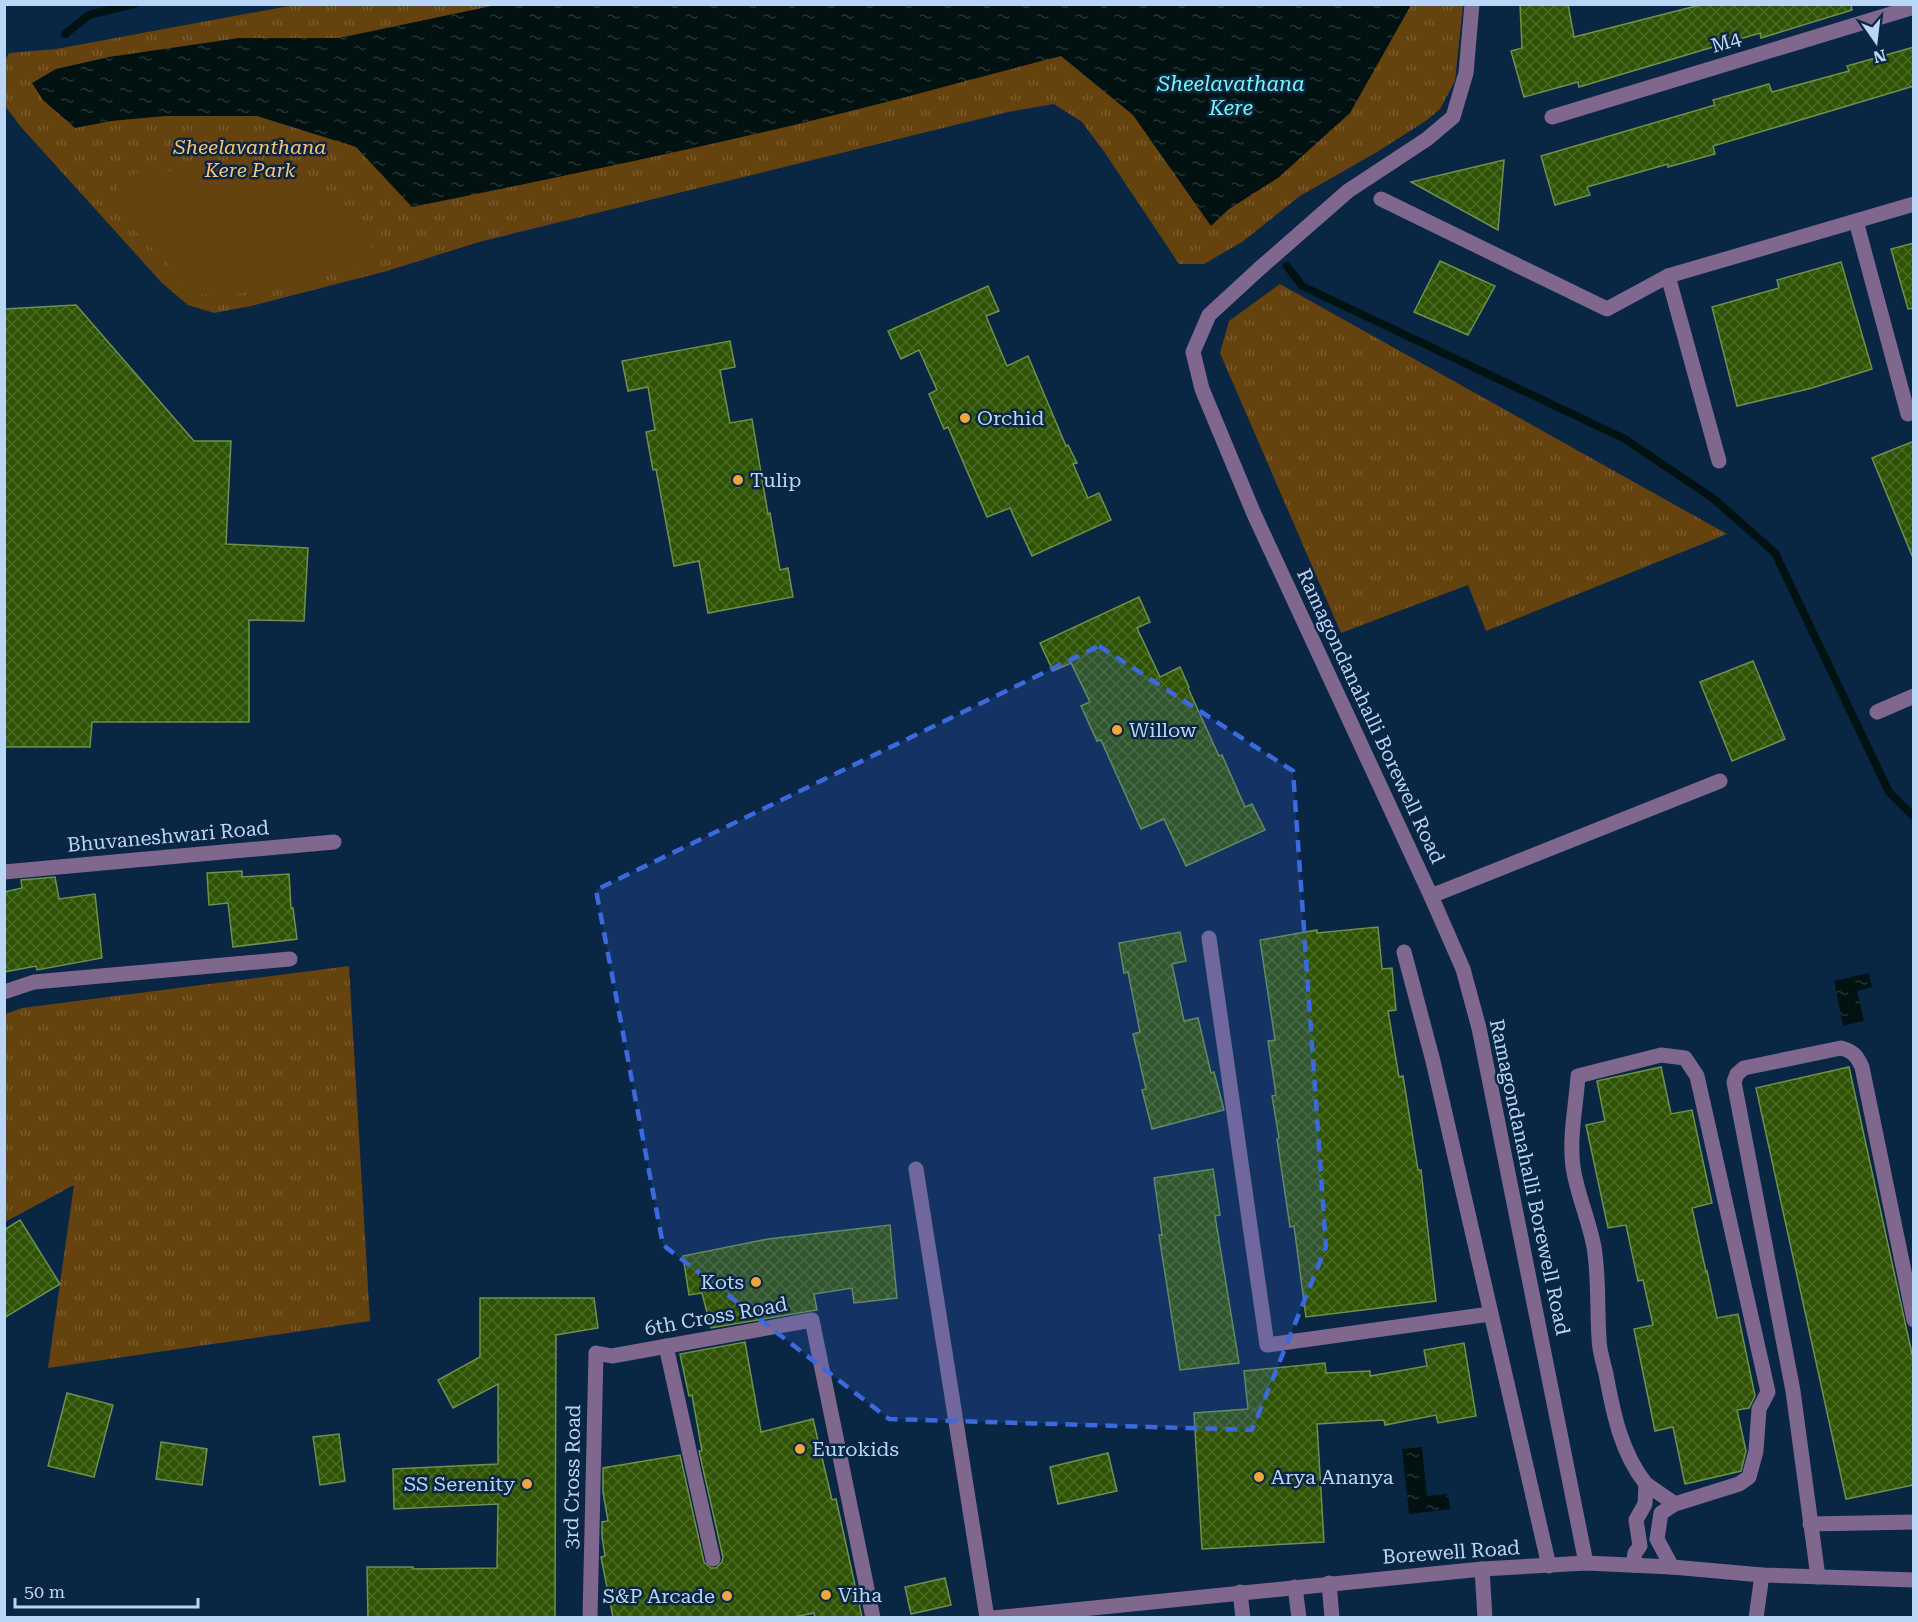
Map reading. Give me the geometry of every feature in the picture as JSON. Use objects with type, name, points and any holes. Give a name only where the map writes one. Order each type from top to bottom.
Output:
[{"type":"street","name":"Ramagondanahalli Borewell Road","points":[[1472,4],[1466,73],[1453,117],[1427,140],[1348,190],[1259,269],[1209,315],[1193,352],[1202,389],[1254,514],[1431,896],[1462,969],[1479,1028],[1586,1563]]},
{"type":"street","name":"M4","points":[[1552,117],[1914,7]]},
{"type":"street","points":[[1381,199],[1607,309],[1668,276],[1914,204]]},
{"type":"street","points":[[1856,220],[1908,414]]},
{"type":"street","points":[[1668,276],[1719,461]]},
{"type":"street","points":[[1877,712],[1914,696]]},
{"type":"street","points":[[1431,896],[1720,781]]},
{"type":"street","name":"Bhuvaneshwari Road","points":[[4,872],[334,842]]},
{"type":"street","points":[[1209,938],[1267,1345],[1490,1314]]},
{"type":"street","points":[[1404,952],[1433,1061],[1549,1566]]},
{"type":"street","points":[[4,992],[34,982],[290,959]]},
{"type":"street","points":[[1818,1577],[1793,1391],[1734,1082],[1737,1074],[1744,1068],[1841,1048],[1849,1050],[1857,1057],[1862,1067],[1914,1320]]},
{"type":"street","points":[[1672,1566],[1657,1539],[1661,1513],[1675,1504],[1739,1484],[1749,1477],[1756,1451],[1759,1409],[1768,1392],[1697,1076],[1685,1058],[1660,1054],[1578,1076],[1576,1109],[1571,1133],[1573,1168],[1594,1246],[1599,1296],[1599,1340],[1614,1417],[1636,1473],[1646,1484],[1675,1504]]},
{"type":"street","points":[[916,1169],[987,1617]]},
{"type":"street","name":"6th Cross Road","points":[[612,1356],[812,1320],[873,1617]]},
{"type":"street","points":[[666,1346],[712,1559]]},
{"type":"street","name":"3rd Cross Road","points":[[590,1617],[596,1353],[612,1356]]},
{"type":"street","points":[[1633,1565],[1635,1553],[1640,1546],[1635,1520],[1645,1504],[1646,1484]]},
{"type":"street","points":[[1810,1524],[1914,1522]]},
{"type":"street","name":"Borewell Road","points":[[993,1617],[1482,1569],[1586,1563],[1672,1566],[1762,1575],[1914,1580]]},
{"type":"street","points":[[1482,1569],[1485,1617]]},
{"type":"street","points":[[1756,1617],[1762,1575]]},
{"type":"street","points":[[1329,1584],[1332,1617]]},
{"type":"street","points":[[1295,1587],[1299,1617]]},
{"type":"street","points":[[1240,1592],[1243,1617]]},
{"type":"highlighted area","points":[[1099,646],[1293,771],[1326,1247],[1252,1430],[889,1419],[663,1245],[596,890]]},
{"type":"green space","name":"Sheelavanthana Kere Park","points":[[294,5],[1463,5],[1455,81],[1440,109],[1377,152],[1300,196],[1242,242],[1204,264],[1179,264],[1082,122],[1054,104],[1008,112],[479,242],[387,271],[251,306],[214,313],[188,305],[162,283],[21,127],[5,106],[5,61],[9,53],[56,49]]},
{"type":"green space","points":[[242,167],[287,170],[314,180],[337,204],[380,258],[294,282],[222,297],[197,293],[115,211],[118,183],[138,173]]},
{"type":"green space","points":[[1280,284],[1727,534],[1486,631],[1468,585],[1341,633],[1220,353],[1229,321]]},
{"type":"green space","points":[[349,966],[370,1321],[48,1368],[74,1185],[5,1222],[5,1014],[22,1008]]},
{"type":"water","name":"Sheelavathana Kere","points":[[501,4],[1411,5],[1350,113],[1278,178],[1229,209],[1211,226],[1133,115],[1061,56],[794,125],[412,207],[356,147],[257,116],[165,116],[111,121],[75,128],[43,100],[32,83],[56,69],[109,57],[239,38],[339,38]]},
{"type":"water","points":[[1869,973],[1872,987],[1857,991],[1864,1021],[1843,1026],[1834,981]]},
{"type":"water","points":[[1422,1447],[1427,1496],[1448,1494],[1450,1509],[1409,1514],[1402,1449]]},
{"type":"building","points":[[1520,4],[1568,4],[1574,37],[1704,4],[1851,4],[1852,10],[1761,38],[1760,33],[1579,87],[1578,82],[1524,97],[1511,51],[1522,48]]},
{"type":"building","points":[[1914,47],[1914,86],[1713,146],[1715,154],[1668,167],[1668,164],[1587,187],[1590,195],[1555,205],[1541,156],[1715,105],[1713,100],[1769,84],[1772,92],[1849,71],[1847,66]]},
{"type":"building","points":[[1504,160],[1498,230],[1411,182]]},
{"type":"building","points":[[1914,243],[1914,308],[1908,309],[1891,249]]},
{"type":"building","points":[[1440,261],[1495,286],[1468,335],[1414,312]]},
{"type":"building","points":[[1841,262],[1872,369],[1812,388],[1737,406],[1712,307],[1779,288],[1777,280]]},
{"type":"building","name":"Orchid","points":[[988,286],[999,311],[986,316],[1007,366],[1028,356],[1066,446],[1068,445],[1077,463],[1073,464],[1088,498],[1099,493],[1111,520],[1032,556],[1010,508],[987,517],[948,427],[944,429],[929,394],[937,390],[919,350],[901,359],[888,331]]},
{"type":"building","points":[[76,305],[194,441],[231,441],[226,544],[308,548],[304,621],[249,620],[249,722],[92,722],[90,747],[4,747],[4,309]]},
{"type":"building","name":"Tulip","points":[[730,341],[735,367],[720,370],[730,423],[752,419],[780,570],[788,568],[793,597],[708,613],[699,561],[674,566],[656,469],[653,470],[646,432],[655,430],[648,387],[628,391],[622,361]]},
{"type":"building","points":[[1914,441],[1914,558],[1913,558],[1872,458]]},
{"type":"building","name":"Willow","points":[[1139,597],[1150,622],[1137,628],[1160,677],[1180,667],[1219,756],[1222,755],[1245,807],[1252,804],[1265,830],[1186,866],[1164,819],[1141,829],[1101,740],[1097,741],[1081,706],[1090,702],[1071,663],[1053,671],[1040,643]]},
{"type":"building","points":[[1753,661],[1785,739],[1732,761],[1700,682]]},
{"type":"building","points":[[242,871],[242,877],[289,874],[291,908],[293,908],[297,939],[233,947],[228,903],[209,905],[207,873]]},
{"type":"building","points":[[55,877],[59,899],[95,894],[102,958],[37,970],[36,966],[4,972],[4,892],[22,888],[21,880]]},
{"type":"building","points":[[1378,927],[1382,969],[1392,968],[1396,1010],[1388,1011],[1399,1077],[1403,1076],[1418,1170],[1421,1170],[1436,1301],[1306,1317],[1294,1226],[1290,1227],[1277,1139],[1279,1138],[1272,1096],[1276,1095],[1268,1041],[1275,1040],[1260,940],[1317,930],[1317,933]]},
{"type":"building","points":[[1180,932],[1186,961],[1172,964],[1184,1021],[1198,1018],[1211,1073],[1214,1072],[1224,1110],[1152,1129],[1142,1090],[1146,1089],[1133,1034],[1140,1032],[1128,972],[1124,973],[1119,943]]},
{"type":"building","points":[[1661,1067],[1671,1114],[1692,1110],[1712,1203],[1692,1208],[1706,1272],[1717,1318],[1738,1314],[1755,1396],[1749,1408],[1737,1410],[1746,1451],[1741,1471],[1685,1484],[1673,1427],[1655,1431],[1634,1329],[1653,1325],[1643,1280],[1638,1281],[1626,1225],[1608,1228],[1586,1125],[1605,1121],[1597,1081]]},
{"type":"building","points":[[1849,1067],[1914,1363],[1914,1485],[1846,1499],[1756,1088]]},
{"type":"building","points":[[1213,1169],[1220,1215],[1215,1216],[1239,1363],[1180,1370],[1159,1235],[1162,1235],[1154,1178]]},
{"type":"building","points":[[20,1220],[60,1284],[4,1318],[4,1230]]},
{"type":"building","points":[[890,1225],[897,1298],[854,1303],[852,1288],[814,1294],[817,1310],[711,1328],[702,1293],[689,1295],[683,1256],[768,1239]]},
{"type":"building","points":[[480,1298],[594,1298],[598,1328],[556,1335],[555,1617],[368,1617],[367,1567],[497,1568],[498,1504],[394,1509],[393,1469],[498,1464],[498,1384],[453,1408],[438,1380],[480,1357]]},
{"type":"building","points":[[745,1342],[761,1432],[813,1419],[832,1500],[836,1499],[862,1617],[815,1617],[814,1613],[794,1617],[613,1617],[601,1557],[605,1556],[602,1522],[608,1521],[603,1492],[603,1468],[680,1455],[704,1562],[711,1568],[716,1568],[722,1562],[723,1557],[699,1451],[702,1451],[692,1395],[689,1396],[680,1354]]},
{"type":"building","points":[[1464,1343],[1476,1416],[1438,1423],[1436,1415],[1385,1425],[1384,1420],[1317,1424],[1324,1542],[1202,1549],[1194,1413],[1248,1409],[1244,1371],[1325,1363],[1326,1373],[1370,1371],[1370,1376],[1427,1366],[1424,1350]]},
{"type":"building","points":[[67,1393],[113,1405],[94,1477],[48,1466]]},
{"type":"building","points":[[339,1434],[345,1481],[320,1485],[313,1437]]},
{"type":"building","points":[[161,1442],[207,1449],[202,1485],[156,1479]]},
{"type":"building","points":[[1108,1453],[1117,1491],[1058,1504],[1050,1467]]},
{"type":"building","points":[[945,1578],[951,1605],[911,1614],[905,1587]]},
{"type":"waterway","points":[[65,34],[89,15],[134,4]]},
{"type":"waterway","points":[[1287,266],[1302,286],[1625,439],[1714,499],[1775,553],[1889,792],[1914,817]]},
{"type":"place","name":"Orchid","points":[[965,418]]},
{"type":"place","name":"Tulip","points":[[738,480]]},
{"type":"place","name":"Willow","points":[[1117,730]]},
{"type":"place","name":"Kots","points":[[756,1282]]},
{"type":"place","name":"Eurokids","points":[[800,1449]]},
{"type":"place","name":"Arya Ananya","points":[[1259,1477]]},
{"type":"place","name":"SS Serenity","points":[[527,1484]]},
{"type":"place","name":"Viha","points":[[826,1595]]},
{"type":"place","name":"S&P Arcade","points":[[727,1596]]}]
